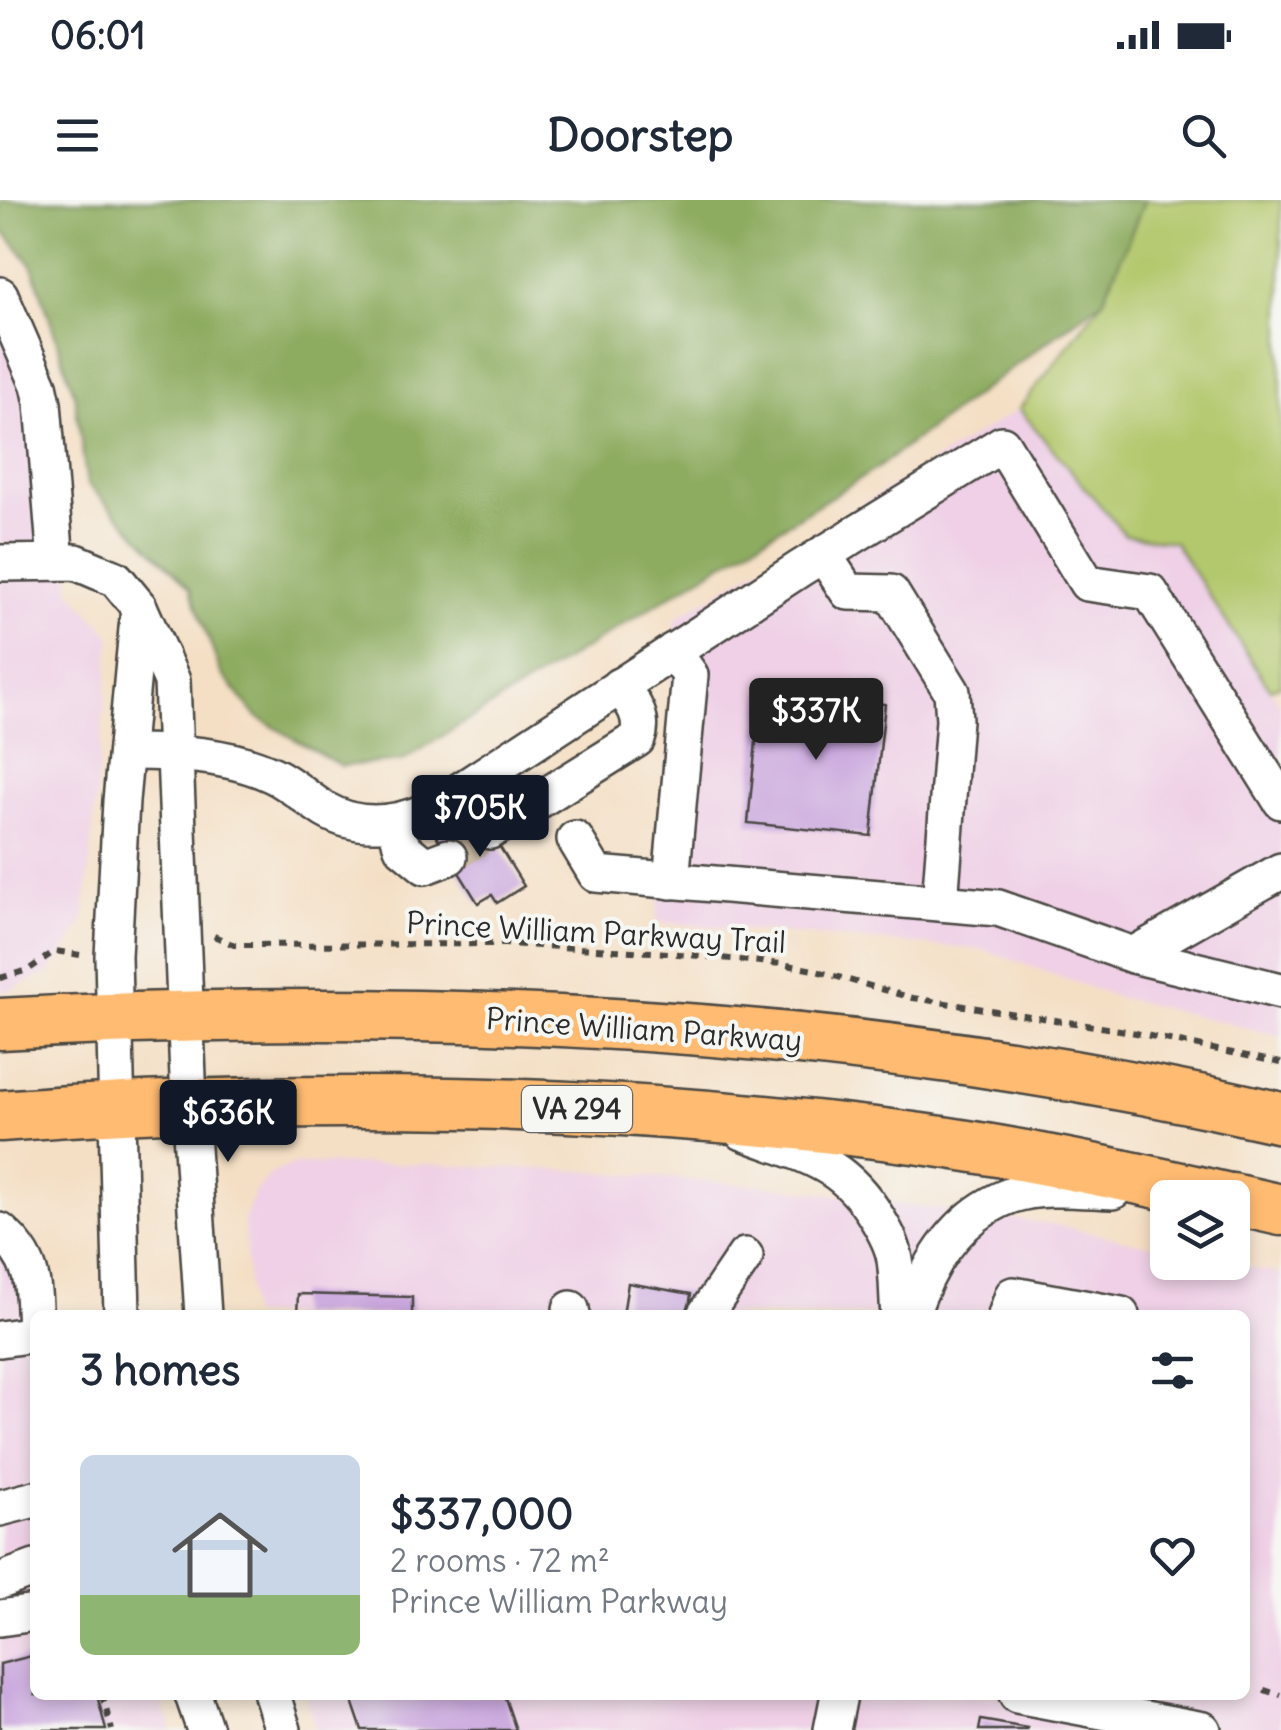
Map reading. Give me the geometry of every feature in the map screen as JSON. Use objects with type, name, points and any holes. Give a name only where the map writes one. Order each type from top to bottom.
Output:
[{"type":"highway","name":"Prince William Parkway","points":[[0,1024],[396,1015],[532,1018],[706,1029],[912,1051],[1092,1080],[1281,1118]]},
{"type":"highway","name":"VA 294","points":[[0,1116],[189,1102],[527,1106],[705,1117],[921,1139],[1150,1181]]},
{"type":"highway","name":"VA 294","points":[[1250,1203],[1281,1210]]},
{"type":"street","points":[[0,295],[39,384],[43,402],[56,562]]},
{"type":"street","points":[[127,752],[176,752],[243,765],[272,774],[326,811],[352,821],[394,822],[429,811],[823,554],[1002,444],[1086,582],[1150,592],[1281,801]]},
{"type":"street","points":[[823,554],[848,592],[892,593],[952,692],[954,720],[940,903]]},
{"type":"street","points":[[0,563],[87,564],[102,571],[126,590],[139,608],[172,681],[189,1102],[203,1310]]},
{"type":"street","points":[[122,1310],[113,944],[139,608]]},
{"type":"street","points":[[672,880],[690,675],[673,651]]},
{"type":"street","points":[[490,831],[637,739],[642,726],[632,701],[620,686]]},
{"type":"street","points":[[394,822],[402,847],[425,866],[449,857]]},
{"type":"street","points":[[576,839],[596,874],[998,908],[1134,955],[1281,991]]},
{"type":"street","points":[[1134,955],[1281,871]]},
{"type":"street","points":[[1204,972],[1217,908]]},
{"type":"street","points":[[705,1117],[828,1166],[850,1180],[887,1234],[895,1258],[898,1310]]},
{"type":"street","points":[[913,1310],[928,1270],[950,1237],[991,1206],[1013,1195],[1070,1189],[1150,1193]]},
{"type":"street","points":[[0,1231],[26,1258],[32,1276],[34,1310]]},
{"type":"street","points":[[709,1310],[745,1256]]},
{"type":"street","points":[[1008,1310],[1013,1294],[1095,1310]]},
{"type":"street","points":[[0,1339],[30,1335]]},
{"type":"street","points":[[0,1508],[30,1500]]},
{"type":"street","points":[[0,1581],[30,1570]]},
{"type":"street","points":[[0,1618],[30,1614]]},
{"type":"street","points":[[195,1700],[205,1730]]},
{"type":"street","points":[[273,1700],[282,1730]]},
{"type":"street","points":[[832,1730],[837,1700]]},
{"type":"street","points":[[1044,1700],[1203,1730]]},
{"type":"path","name":"Prince William Parkway Trail","points":[[204,934],[209,930],[221,942],[234,945],[505,944],[782,964],[924,1000],[1126,1031],[1281,1063]]},
{"type":"path","points":[[0,978],[28,970],[55,951],[63,955]]},
{"type":"path","points":[[1264,1690],[1281,1694]]},
{"type":"path","points":[[103,1700],[112,1730]]},
{"type":"shaded area","points":[[0,263],[56,380],[70,516],[70,590],[111,636],[84,921],[50,972],[9,991],[0,991]]},
{"type":"shaded area","points":[[1019,409],[1125,535],[1174,542],[1281,706],[1281,1036],[1117,997],[984,950],[657,922],[676,618]]},
{"type":"shaded area","points":[[294,1164],[423,1164],[586,1171],[778,1187],[1051,1224],[1150,1245],[1150,1280],[1250,1280],[1250,1267],[1281,1275],[1281,1730],[316,1730],[307,1700],[1250,1700],[1250,1310],[250,1310],[244,1222],[254,1193],[272,1173]]},
{"type":"shaded area","points":[[0,1222],[33,1310],[30,1310],[30,1700],[161,1700],[172,1730],[0,1730]]},
{"type":"green space","points":[[0,200],[1145,200],[1103,300],[876,469],[402,761],[341,766],[257,717],[221,673],[190,588],[87,484],[74,393],[32,265],[0,227]]},
{"type":"green space","points":[[1145,200],[1281,200],[1281,685],[1270,689],[1174,542],[1125,535],[1019,409],[1103,300]]},
{"type":"building","points":[[761,691],[885,704],[871,836],[748,823]]},
{"type":"building","points":[[478,812],[524,886],[497,903],[492,895],[478,903],[437,837]]},
{"type":"building","points":[[628,1283],[691,1294],[689,1310],[624,1310]]},
{"type":"building","points":[[298,1294],[412,1297],[412,1310],[297,1310]]},
{"type":"building","points":[[30,1656],[30,1700],[98,1700],[106,1730],[0,1730],[0,1664]]},
{"type":"building","points":[[352,1700],[506,1700],[516,1730],[362,1730]]},
{"type":"building","points":[[981,1720],[1027,1728],[979,1730]]},
{"type":"tunnel","points":[[449,857],[490,831]]}]
